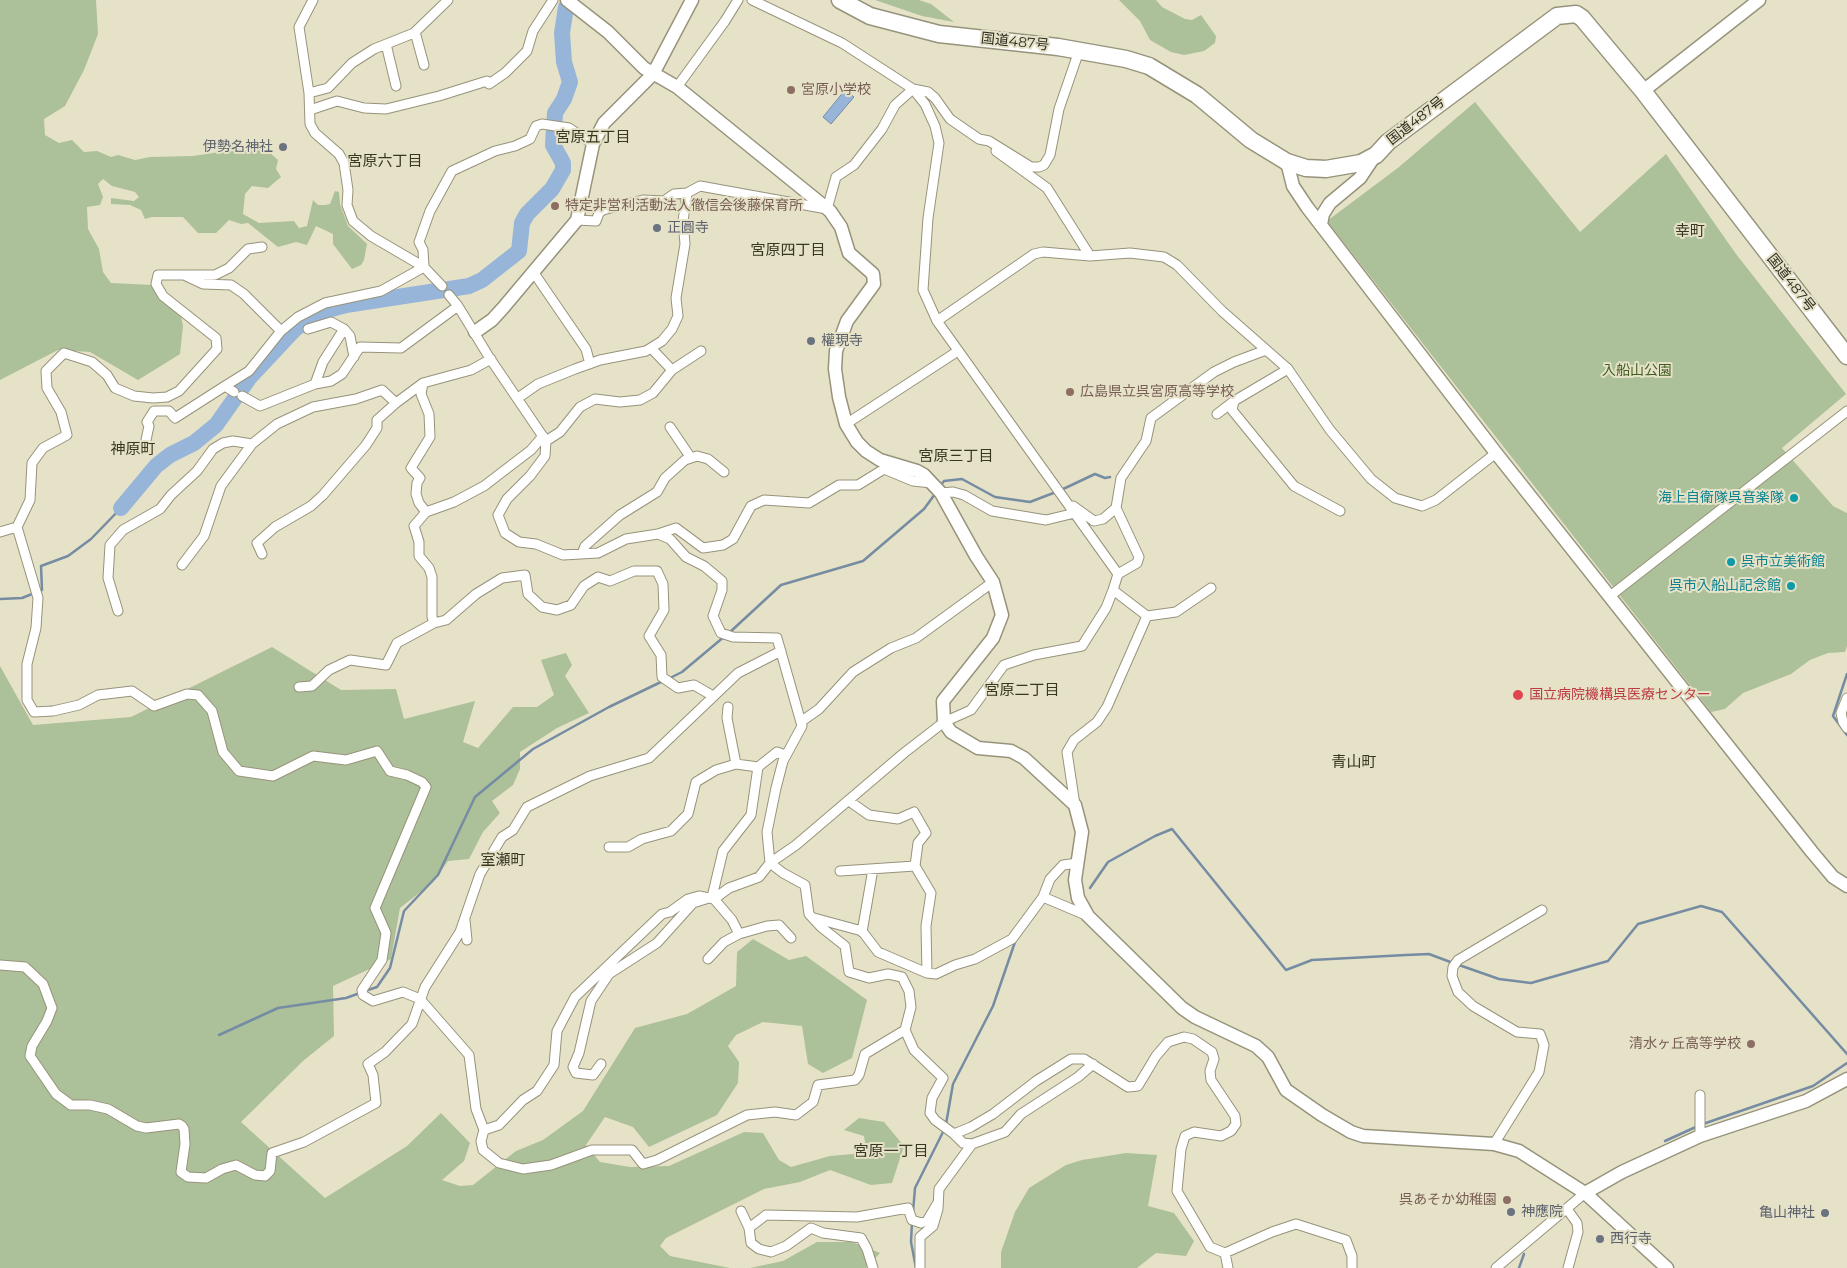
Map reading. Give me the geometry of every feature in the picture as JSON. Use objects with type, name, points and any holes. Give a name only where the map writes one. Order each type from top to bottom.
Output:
[{"type":"highway","name":"国道487号","points":[[840,0],[870,16],[939,34],[1058,47],[1126,59],[1149,66],[1197,95],[1250,140],[1286,162],[1306,168],[1326,169],[1361,164],[1376,155],[1388,142],[1557,16],[1568,13],[1582,18],[1643,91],[1847,356]]},
{"type":"street","points":[[313,0],[299,27],[304,69],[310,94],[310,124],[315,133],[339,154],[344,163],[348,190],[347,205],[353,221],[372,236],[424,267],[442,286]]},
{"type":"street","points":[[310,94],[328,88],[352,63],[374,49],[415,32],[448,0]]},
{"type":"street","points":[[310,110],[337,101],[364,108],[386,109],[488,83],[505,73],[527,51],[533,31],[553,0]]},
{"type":"street","points":[[567,0],[608,32],[653,74],[677,87],[827,209],[841,227],[850,253],[873,274],[874,281],[872,287],[847,321],[836,351],[835,369],[838,397],[846,424],[857,442],[866,451],[880,460],[917,470],[940,493],[993,582],[1002,615],[993,638],[943,701],[944,722],[951,732],[978,748],[1012,751],[1024,758],[1075,805]]},
{"type":"street","points":[[475,332],[492,320],[534,273],[577,220],[593,144],[604,123],[653,74],[692,0]]},
{"type":"street","points":[[677,87],[726,21],[738,0]]},
{"type":"street","points":[[752,0],[825,33],[913,89],[925,104],[935,126],[939,143],[928,218],[923,290],[937,322],[1118,574]]},
{"type":"street","points":[[1643,91],[1759,0]]},
{"type":"street","points":[[415,32],[424,65]]},
{"type":"street","points":[[386,44],[396,86]]},
{"type":"street","points":[[979,139],[989,141],[1031,167],[1044,165],[1050,155],[1059,109],[1079,52]]},
{"type":"street","points":[[827,209],[836,177],[854,165],[882,129],[895,105],[913,89]]},
{"type":"street","points":[[913,89],[928,92],[935,98],[950,120],[1047,188],[1090,256]]},
{"type":"street","points":[[424,267],[423,250],[419,242],[430,211],[452,171],[495,151],[515,146],[530,139],[536,126],[554,125],[569,128],[593,144]]},
{"type":"street","points":[[1321,224],[1323,214],[1330,203],[1360,178],[1376,155]]},
{"type":"street","points":[[1286,162],[1293,186],[1496,453],[1812,852],[1833,877],[1847,886]]},
{"type":"street","points":[[577,220],[596,221],[599,213],[608,208],[619,208],[642,200],[664,202],[674,194],[687,193],[700,186],[827,209]]},
{"type":"street","points":[[518,398],[538,384],[590,364],[652,349],[662,342],[672,329],[678,316],[676,298],[684,244],[683,221],[687,193]]},
{"type":"street","points":[[262,247],[248,249],[229,268],[215,275],[158,275],[156,284],[163,296],[216,338],[217,348],[179,391],[167,397],[134,396],[115,388],[107,375],[92,362],[64,353],[46,371],[46,388],[61,412],[68,435],[43,448],[32,463],[30,500],[17,526],[38,598],[36,628],[27,664],[26,700],[34,712],[53,711],[78,705],[98,695],[132,691],[154,706],[187,694],[198,695],[212,711],[223,752],[239,771],[273,776],[313,756],[346,760],[377,750],[390,771],[422,782],[426,787],[375,908],[386,932],[382,960],[362,990],[363,995],[373,1001],[403,992],[420,999],[469,1055],[476,1109],[484,1130],[481,1141],[483,1150],[499,1163],[523,1169],[551,1165],[592,1150],[632,1150],[643,1164],[657,1160],[747,1114],[775,1112],[796,1115],[813,1102],[818,1085],[855,1080],[859,1075],[865,1054],[905,1030]]},
{"type":"street","points":[[937,322],[1034,254],[1043,252],[1090,256],[1130,253],[1164,257],[1177,265],[1222,311],[1288,369],[1330,430],[1371,479],[1395,498],[1422,506],[1436,500],[1496,453]]},
{"type":"street","points":[[146,440],[149,426],[147,422],[154,412],[169,411],[175,418],[249,371],[282,331],[298,317],[325,303],[381,291],[424,267]]},
{"type":"street","points":[[534,273],[586,349],[590,364]]},
{"type":"street","points":[[184,275],[204,284],[231,285],[237,288],[282,331]]},
{"type":"street","points":[[449,295],[544,438],[545,456],[530,476],[507,499],[498,515],[505,533],[512,539],[536,544],[564,555],[598,553],[626,538],[658,534],[676,528],[703,548],[723,545],[733,540],[751,506],[764,500],[809,503],[839,485],[858,485],[884,469],[913,481],[931,483]]},
{"type":"street","points":[[242,396],[260,406],[316,384],[331,381],[342,374],[360,347],[401,348],[458,306]]},
{"type":"street","points":[[308,328],[330,322],[344,329],[350,336],[354,357]]},
{"type":"street","points":[[316,384],[324,362],[344,329]]},
{"type":"street","points":[[652,349],[672,370]]},
{"type":"street","points":[[601,1064],[593,1075],[576,1074],[574,1067],[591,1001],[609,974],[657,943],[693,903],[713,898],[729,888],[759,877],[770,863],[796,845],[944,722],[971,710],[1004,666],[1034,655],[1082,646],[1106,608],[1118,574],[1137,563],[1139,557],[1116,508],[1121,478],[1146,441],[1151,418],[1214,372],[1266,350]]},
{"type":"street","points":[[434,623],[432,617],[432,577],[429,568],[419,556],[419,542],[414,526],[426,512],[454,502],[484,486],[544,438],[560,432],[580,407],[595,399],[620,402],[640,400],[653,393],[672,370],[702,351]]},
{"type":"street","points":[[846,424],[958,351]]},
{"type":"street","points":[[262,554],[256,542],[276,527],[311,506],[323,495],[366,445],[377,428],[377,420],[396,403],[423,382],[471,370],[491,359]]},
{"type":"street","points":[[1217,414],[1234,401],[1288,369]]},
{"type":"street","points":[[423,382],[421,394],[428,414],[430,437],[411,468],[420,478],[417,483],[416,494],[419,503],[426,512]]},
{"type":"street","points":[[225,386],[234,392]]},
{"type":"street","points":[[182,565],[204,536],[221,486],[252,444],[277,424],[314,407],[356,399],[382,390],[396,403]]},
{"type":"street","points":[[1234,401],[1232,410],[1294,486],[1340,511]]},
{"type":"street","points":[[1610,596],[1847,411]]},
{"type":"street","points":[[670,428],[691,458]]},
{"type":"street","points":[[118,611],[108,578],[110,545],[123,530],[160,509],[170,495],[196,471],[213,449],[233,441],[252,444]]},
{"type":"street","points":[[582,554],[584,546],[603,529],[627,510],[658,492],[665,478],[675,468],[691,458],[697,456],[708,459],[724,472]]},
{"type":"street","points":[[940,493],[953,492],[964,495],[992,511],[1046,520],[1075,513]]},
{"type":"street","points":[[1068,502],[1094,521],[1103,519],[1116,508]]},
{"type":"street","points":[[0,532],[17,526]]},
{"type":"street","points":[[658,534],[670,539],[686,557],[704,566],[722,581],[722,590],[713,616],[721,633],[733,637],[777,638],[802,726],[785,756],[768,820],[770,863],[783,874],[805,885],[809,914],[821,927],[845,946],[849,972],[870,978],[888,974],[902,977],[909,992],[911,1007],[905,1030],[914,1050],[943,1078],[932,1098],[930,1113],[935,1120],[963,1143],[972,1144],[1005,1132],[1021,1114],[1078,1077],[1092,1064]]},
{"type":"street","points":[[300,687],[312,686],[329,670],[350,660],[386,665],[397,643],[434,623],[446,620],[457,613],[476,594],[502,578],[525,575],[528,594],[542,607],[557,610],[571,605],[584,586],[598,577],[610,581],[634,571],[657,571],[663,584],[664,610],[649,636],[661,655],[662,677],[678,688],[694,685],[713,696]]},
{"type":"street","points":[[802,721],[819,709],[853,672],[891,648],[916,638],[993,582]]},
{"type":"street","points":[[1113,590],[1147,616],[1176,612],[1211,588]]},
{"type":"street","points":[[1147,616],[1106,707],[1097,722],[1074,740],[1067,752],[1075,805],[1082,832],[1075,880],[1078,898],[1088,916],[1182,1008],[1194,1017],[1256,1046],[1268,1057],[1286,1090],[1322,1115],[1351,1132],[1374,1137],[1494,1144],[1532,1158],[1585,1193],[1667,1268]]},
{"type":"street","points":[[0,965],[24,967],[43,984],[52,1008],[47,1021],[32,1046],[30,1056],[56,1094],[71,1105],[90,1105],[108,1109],[137,1126],[146,1128],[178,1124],[182,1126],[185,1144],[181,1172],[188,1177],[206,1178],[222,1169],[236,1165],[255,1175],[265,1176],[270,1171],[272,1153],[304,1142],[376,1103],[373,1075],[368,1064],[385,1052],[412,1024],[425,987],[460,932],[480,874],[502,838],[513,830],[527,807],[590,776],[649,758],[738,673],[781,651]]},
{"type":"street","points":[[1847,698],[1841,713],[1847,728]]},
{"type":"street","points":[[728,707],[727,718],[736,764]]},
{"type":"street","points":[[609,847],[628,847],[642,839],[671,831],[688,814],[696,782],[716,770],[736,764],[758,767],[778,752],[785,756]]},
{"type":"street","points":[[713,898],[723,850],[751,815],[758,767]]},
{"type":"street","points":[[849,801],[869,815],[898,818],[914,812],[926,833],[918,843],[915,866],[931,893],[926,926],[927,973]]},
{"type":"street","points":[[814,918],[862,932],[878,952],[927,973],[936,974],[955,965],[975,959],[1012,939],[1043,897],[1050,879],[1063,865],[1078,863]]},
{"type":"street","points":[[840,871],[915,866]]},
{"type":"street","points":[[862,932],[873,869]]},
{"type":"street","points":[[484,1130],[499,1125],[524,1100],[537,1091],[554,1065],[557,1031],[579,992],[662,914],[679,907],[688,898],[699,896],[713,898],[732,920],[739,934]]},
{"type":"street","points":[[1043,897],[1088,916]]},
{"type":"street","points":[[1494,1144],[1539,1072],[1544,1045],[1540,1034],[1517,1032],[1473,1006],[1458,992],[1452,976],[1455,964],[1542,910]]},
{"type":"street","points":[[465,918],[468,940]]},
{"type":"street","points":[[708,960],[724,942],[739,934],[767,926],[780,925],[791,938]]},
{"type":"street","points":[[954,1134],[993,1114],[1060,1064],[1071,1059],[1084,1059],[1128,1087],[1138,1086],[1156,1056],[1168,1042],[1184,1037],[1193,1039],[1212,1052],[1214,1059],[1210,1071],[1211,1080],[1235,1116],[1236,1124],[1231,1131],[1221,1136],[1194,1132],[1185,1136],[1181,1149],[1177,1191],[1210,1247],[1226,1253],[1272,1232],[1296,1224],[1346,1240],[1352,1256],[1352,1268]]},
{"type":"street","points":[[1496,1268],[1585,1193],[1622,1172],[1700,1136],[1806,1101],[1847,1079]]},
{"type":"street","points":[[1700,1095],[1700,1136]]},
{"type":"street","points":[[920,1268],[920,1237],[933,1226],[939,1189],[972,1144]]},
{"type":"street","points":[[749,1228],[766,1215],[857,1217],[908,1208],[912,1220],[921,1223],[927,1221],[937,1204]]},
{"type":"street","points":[[1567,1209],[1576,1223],[1578,1232],[1568,1268]]},
{"type":"street","points":[[741,1211],[749,1228],[751,1242],[759,1249],[771,1252],[786,1246],[811,1228],[823,1233],[861,1238],[873,1268]]},
{"type":"street","points":[[1226,1253],[1228,1268]]},
{"type":"green space","points":[[0,0],[96,0],[98,34],[84,70],[65,106],[44,119],[45,135],[59,143],[72,140],[84,152],[97,151],[111,157],[118,155],[135,160],[150,157],[193,156],[260,146],[263,152],[269,152],[278,160],[276,169],[281,177],[268,188],[252,186],[245,194],[243,214],[259,223],[294,221],[299,228],[307,226],[313,200],[318,205],[330,204],[335,191],[339,192],[340,204],[348,226],[367,244],[364,260],[361,265],[352,269],[333,244],[333,234],[316,226],[307,245],[296,242],[278,247],[248,223],[241,224],[229,220],[216,233],[198,233],[183,217],[152,217],[145,219],[141,210],[130,205],[111,204],[111,198],[134,201],[139,197],[135,192],[112,186],[103,179],[98,184],[103,197],[100,205],[87,207],[88,229],[99,249],[103,272],[111,283],[152,285],[179,306],[183,326],[180,354],[138,380],[90,352],[58,350],[0,380]]},
{"type":"green space","points":[[875,0],[919,0],[931,4],[954,22],[922,16]]},
{"type":"green space","points":[[1119,0],[1156,0],[1162,7],[1185,19],[1192,20],[1201,15],[1216,36],[1215,43],[1204,51],[1184,55],[1171,52],[1150,40],[1140,21]]},
{"type":"green space","name":"入船山公園","points":[[1475,102],[1580,232],[1666,154],[1736,254],[1846,394],[1782,448],[1833,506],[1847,513],[1847,646],[1845,652],[1828,653],[1810,660],[1791,674],[1743,693],[1725,709],[1711,712],[1327,221],[1399,167]]},
{"type":"green space","points":[[272,647],[341,690],[396,689],[404,719],[475,701],[463,742],[478,748],[513,707],[537,707],[554,695],[541,660],[566,653],[572,665],[565,676],[589,713],[557,728],[520,752],[520,769],[513,785],[492,801],[500,813],[483,832],[469,859],[448,861],[433,882],[400,908],[391,959],[333,986],[334,1036],[303,1061],[241,1122],[325,1198],[407,1146],[441,1113],[470,1143],[464,1161],[442,1180],[460,1186],[473,1185],[516,1151],[543,1140],[583,1111],[635,1028],[687,1014],[736,986],[737,952],[753,939],[789,960],[806,956],[867,1000],[852,1058],[823,1073],[808,1064],[802,1026],[763,1022],[736,1035],[728,1046],[739,1062],[738,1083],[717,1115],[649,1147],[633,1127],[605,1117],[586,1145],[600,1162],[630,1167],[669,1166],[744,1132],[763,1133],[779,1160],[791,1167],[830,1156],[853,1154],[866,1149],[864,1136],[844,1130],[859,1118],[884,1122],[904,1146],[892,1183],[871,1185],[830,1170],[800,1182],[764,1189],[666,1238],[660,1246],[670,1256],[730,1268],[0,1268],[0,666],[33,725],[131,717]]},
{"type":"green space","points":[[1126,1153],[1157,1155],[1148,1206],[1174,1213],[1194,1241],[1186,1256],[1156,1253],[1137,1268],[1001,1268],[1001,1252],[1015,1212],[1029,1188],[1066,1165],[1082,1160]]},
{"type":"green space","points":[[817,1242],[852,1242],[880,1253],[866,1268],[750,1268],[783,1261]]},
{"type":"water","points":[[845,90],[854,97],[831,124],[823,117]]},
{"type":"waterway","points":[[121,508],[156,466],[170,455],[194,443],[216,425],[250,377],[295,329],[311,318],[324,311],[346,305],[469,286],[482,280],[519,251],[522,223],[527,214],[552,189],[563,170],[563,163],[553,145],[555,113],[564,99],[570,82],[564,62],[562,33],[566,7]]},
{"type":"waterway","points":[[1061,490],[1095,474],[1105,478],[1110,477]]},
{"type":"waterway","points":[[941,485],[944,481],[962,479],[995,497],[1030,502],[1056,492]]},
{"type":"waterway","points":[[729,633],[781,585],[863,561],[924,509],[935,494]]},
{"type":"waterway","points":[[0,599],[22,598],[42,590],[41,566],[68,556],[91,539],[121,508]]},
{"type":"waterway","points":[[668,679],[682,672],[725,636]]},
{"type":"waterway","points":[[1847,674],[1833,716],[1847,735]]},
{"type":"waterway","points":[[365,991],[377,987],[390,968],[404,911],[438,875],[475,797],[533,749],[609,707],[663,681]]},
{"type":"waterway","points":[[1090,888],[1108,862],[1155,836],[1172,829],[1286,970],[1312,960],[1429,954],[1453,963]]},
{"type":"waterway","points":[[1459,965],[1499,979],[1531,983],[1608,961],[1638,924],[1701,906],[1722,912],[1847,1054]]},
{"type":"waterway","points":[[946,1124],[953,1084],[993,1006],[1015,942]]},
{"type":"waterway","points":[[219,1035],[278,1008],[346,998],[360,993]]},
{"type":"waterway","points":[[1703,1124],[1813,1086],[1847,1063]]},
{"type":"waterway","points":[[1665,1141],[1698,1126]]},
{"type":"waterway","points":[[913,1212],[915,1188],[944,1130]]},
{"type":"waterway","points":[[912,1222],[911,1242],[916,1268]]},
{"type":"waterway","points":[[1519,1268],[1524,1254]]},
{"type":"place","name":"宮原小学校","points":[[791,90]]},
{"type":"place","name":"伊勢名神社","points":[[283,147]]},
{"type":"place","name":"特定非営利活動法人徹信会後藤保育所","points":[[555,206]]},
{"type":"place","name":"正圓寺","points":[[657,228]]},
{"type":"place","name":"權現寺","points":[[811,341]]},
{"type":"place","name":"広島県立呉宮原高等学校","points":[[1070,392]]},
{"type":"place","name":"海上自衛隊呉音楽隊","points":[[1794,498]]},
{"type":"place","name":"呉市立美術館","points":[[1731,562]]},
{"type":"place","name":"呉市入船山記念館","points":[[1791,586]]},
{"type":"place","name":"国立病院機構呉医療センター","points":[[1518,695]]},
{"type":"place","name":"清水ヶ丘高等学校","points":[[1751,1044]]},
{"type":"place","name":"呉あそか幼稚園","points":[[1507,1200]]},
{"type":"place","name":"神應院","points":[[1511,1212]]},
{"type":"place","name":"亀山神社","points":[[1825,1213]]},
{"type":"place","name":"西行寺","points":[[1600,1239]]},
{"type":"district","name":"宮原五丁目","points":[[593,138]]},
{"type":"district","name":"宮原六丁目","points":[[385,162]]},
{"type":"district","name":"幸町","points":[[1690,232]]},
{"type":"district","name":"宮原四丁目","points":[[788,251]]},
{"type":"district","name":"神原町","points":[[133,450]]},
{"type":"district","name":"宮原三丁目","points":[[956,457]]},
{"type":"district","name":"宮原二丁目","points":[[1022,691]]},
{"type":"district","name":"青山町","points":[[1354,763]]},
{"type":"district","name":"室瀬町","points":[[503,861]]},
{"type":"district","name":"宮原一丁目","points":[[891,1152]]}]
